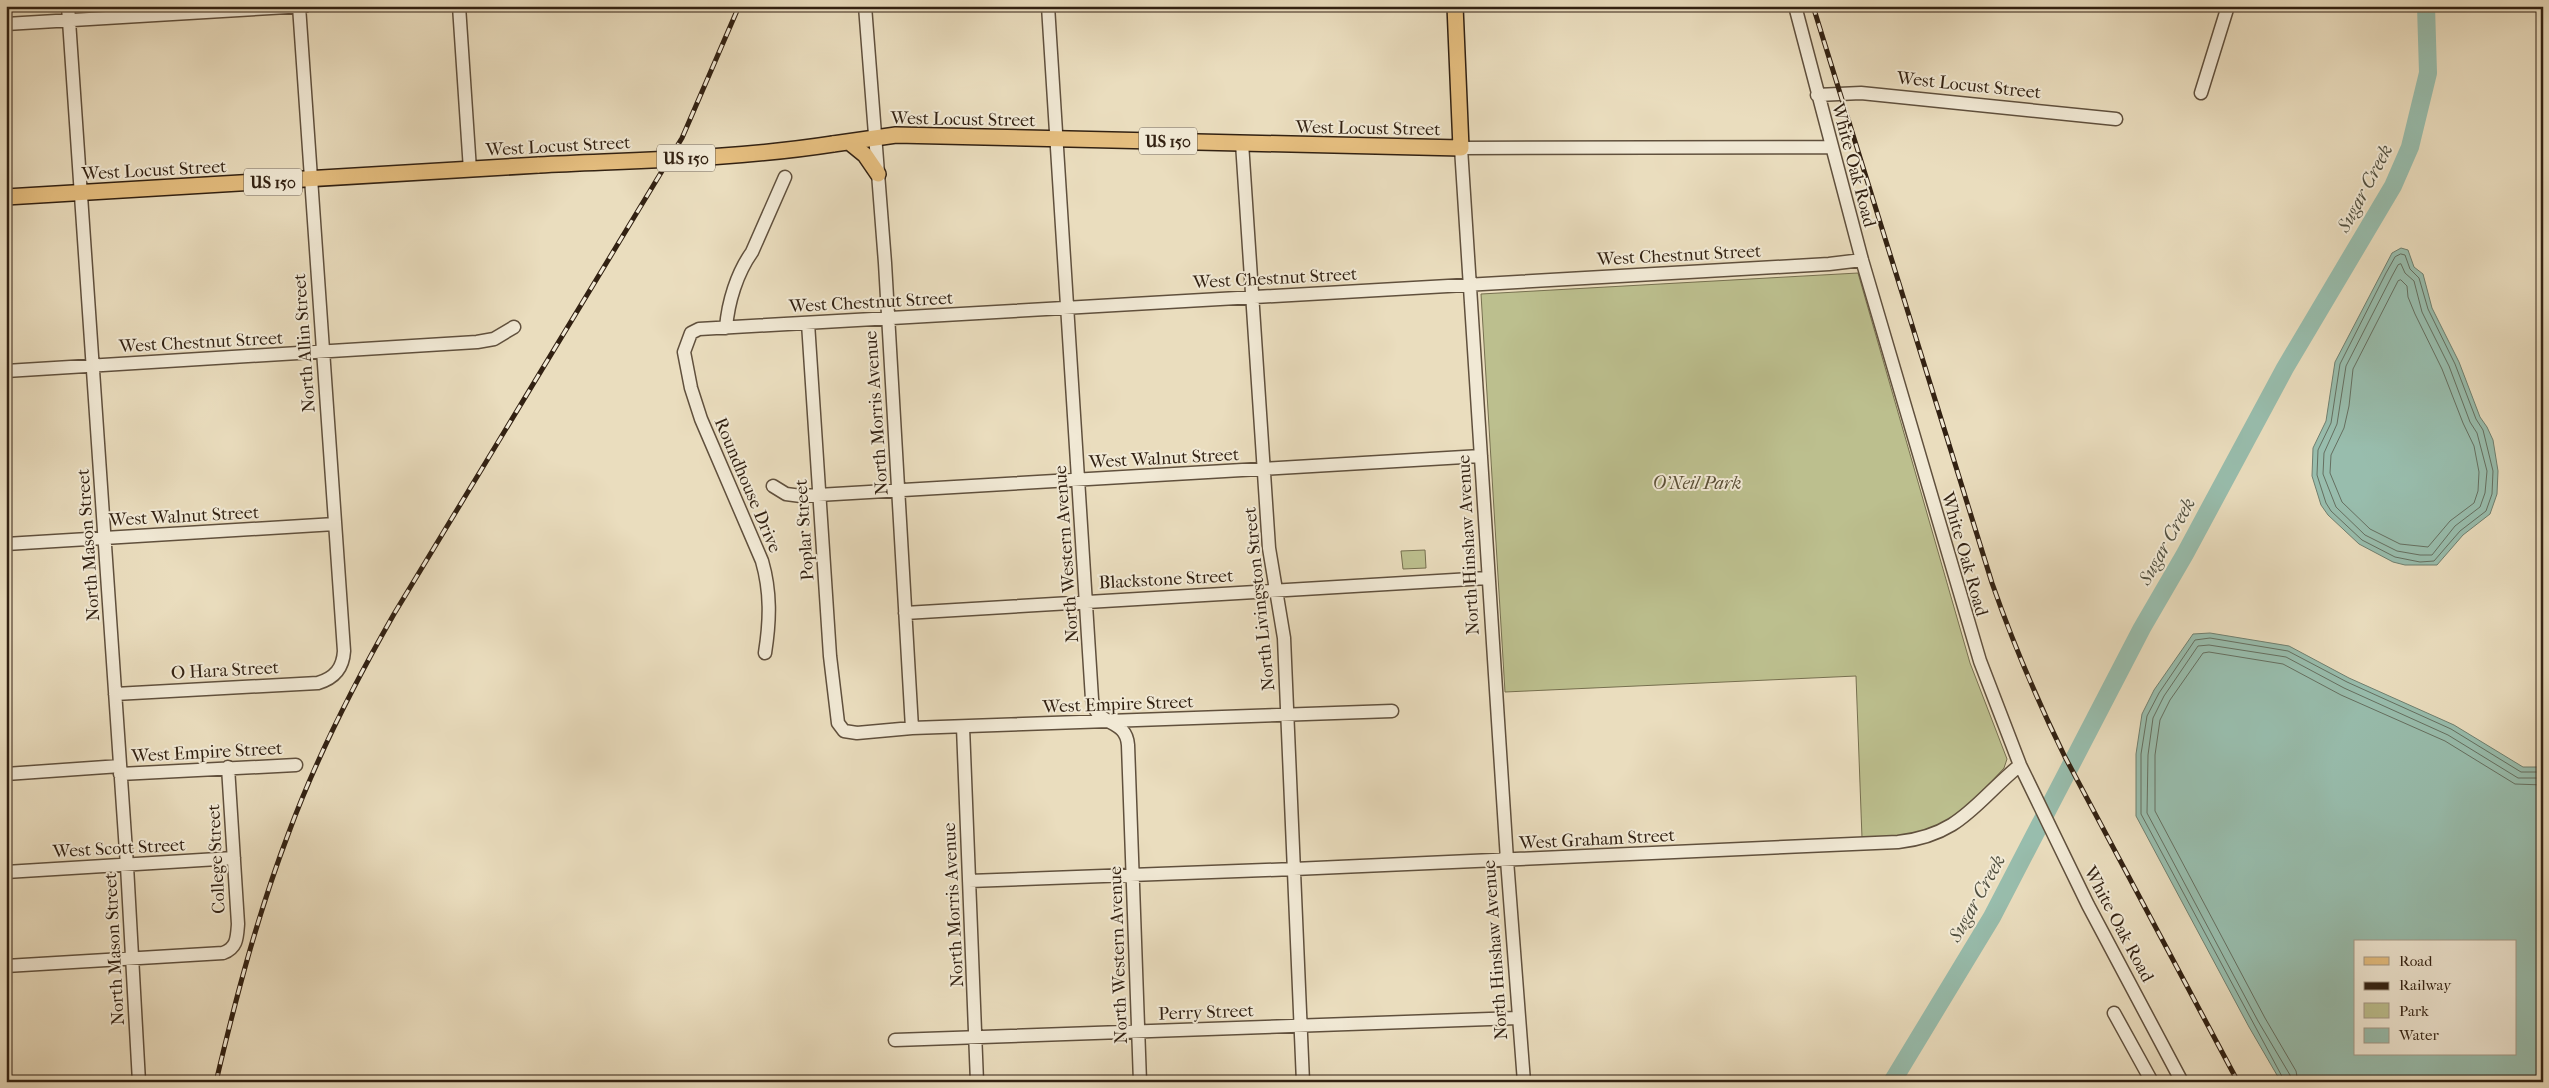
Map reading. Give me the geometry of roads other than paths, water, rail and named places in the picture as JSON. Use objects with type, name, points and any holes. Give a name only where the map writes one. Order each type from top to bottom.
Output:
[{"type":"main road","name":"North Hinshaw Avenue","points":[[1455,6],[1461,148]]},
{"type":"main road","name":"West Locust Street","points":[[6,198],[797,150],[896,134],[1461,148]]},
{"type":"main road","points":[[849,142],[865,155],[878,174]]},
{"type":"street","name":"North Mason Street","points":[[68,6],[127,866],[139,1082]]},
{"type":"street","name":"North Allin Street","points":[[299,6],[344,651],[342,663],[334,676]]},
{"type":"street","points":[[6,24],[305,6]]},
{"type":"street","points":[[459,6],[470,170]]},
{"type":"street","name":"North Morris Avenue","points":[[865,6],[888,318],[912,728]]},
{"type":"street","name":"North Western Avenue","points":[[1048,6],[1094,710],[1100,717],[1123,729],[1127,736],[1140,1082]]},
{"type":"street","name":"White Oak Road","points":[[1795,6],[1862,260],[1962,608],[1980,661],[2020,765],[2060,850],[2182,1082]]},
{"type":"street","points":[[2201,93],[2228,6]]},
{"type":"street","name":"West Locust Street","points":[[1817,94],[1861,92],[2116,119]]},
{"type":"street","name":"North Livingston Street","points":[[1242,143],[1269,548],[1284,638],[1303,1082]]},
{"type":"street","name":"West Locust Street","points":[[1461,148],[1831,147]]},
{"type":"street","name":"North Hinshaw Avenue","points":[[1461,148],[1506,860],[1524,1082]]},
{"type":"street","points":[[726,328],[728,308],[745,262],[752,252],[785,176]]},
{"type":"street","name":"West Chestnut Street","points":[[691,334],[699,329],[1829,264],[1862,260]]},
{"type":"street","name":"Poplar Street","points":[[808,323],[830,656],[836,715],[839,726],[845,731]]},
{"type":"street","name":"West Chestnut Street","points":[[6,371],[477,342],[494,339],[514,327]]},
{"type":"street","name":"Roundhouse Drive","points":[[691,334],[684,352],[691,388],[701,419],[762,561],[767,579],[769,624],[765,653]]},
{"type":"street","name":"West Walnut Street","points":[[774,486],[791,496],[819,495],[1481,456]]},
{"type":"street","name":"West Walnut Street","points":[[6,544],[335,524]]},
{"type":"street","name":"Blackstone Street","points":[[905,613],[1488,578]]},
{"type":"street","name":"O Hara Street","points":[[115,694],[318,683],[334,676]]},
{"type":"street","name":"West Empire Street","points":[[845,731],[857,733],[912,728],[1392,711]]},
{"type":"street","name":"North Morris Avenue","points":[[963,727],[977,1082]]},
{"type":"street","name":"West Empire Street","points":[[6,774],[296,765]]},
{"type":"street","name":"West Graham Street","points":[[969,881],[1506,860],[1921,839],[1940,832],[1966,815],[2020,765]]},
{"type":"street","name":"College Street","points":[[132,959],[223,953],[233,948],[237,939],[238,924],[228,767]]},
{"type":"street","name":"West Scott Street","points":[[6,872],[234,858]]},
{"type":"street","points":[[6,966],[132,959]]},
{"type":"street","points":[[2114,1014],[2152,1082]]},
{"type":"street","name":"Perry Street","points":[[895,1040],[1518,1018]]},
{"type":"water","points":[[2401,248],[2408,250],[2414,267],[2423,274],[2432,308],[2459,362],[2480,417],[2493,440],[2498,471],[2497,494],[2490,514],[2463,535],[2437,565],[2405,565],[2393,562],[2359,544],[2328,515],[2321,505],[2312,476],[2313,448],[2326,421],[2335,362],[2392,253]]},
{"type":"water","points":[[2210,633],[2289,646],[2349,678],[2454,725],[2523,767],[2543,767],[2543,1082],[2281,1082],[2249,1027],[2136,816],[2136,754],[2142,714],[2154,690],[2193,634]]},
{"type":"waterway","name":"Sugar Creek","points":[[1892,1082],[1992,917],[2142,628],[2185,554],[2285,368],[2393,186],[2410,147],[2428,73],[2426,6]]},
{"type":"railway","points":[[216,1082],[240,987],[267,893],[300,804],[337,721],[394,614],[682,138],[739,6]]},
{"type":"railway","points":[[1813,6],[1992,583],[2017,649],[2065,757],[2238,1082]]},
{"type":"park label","name":"O'Neil Park","points":[[1697,483]]}]
